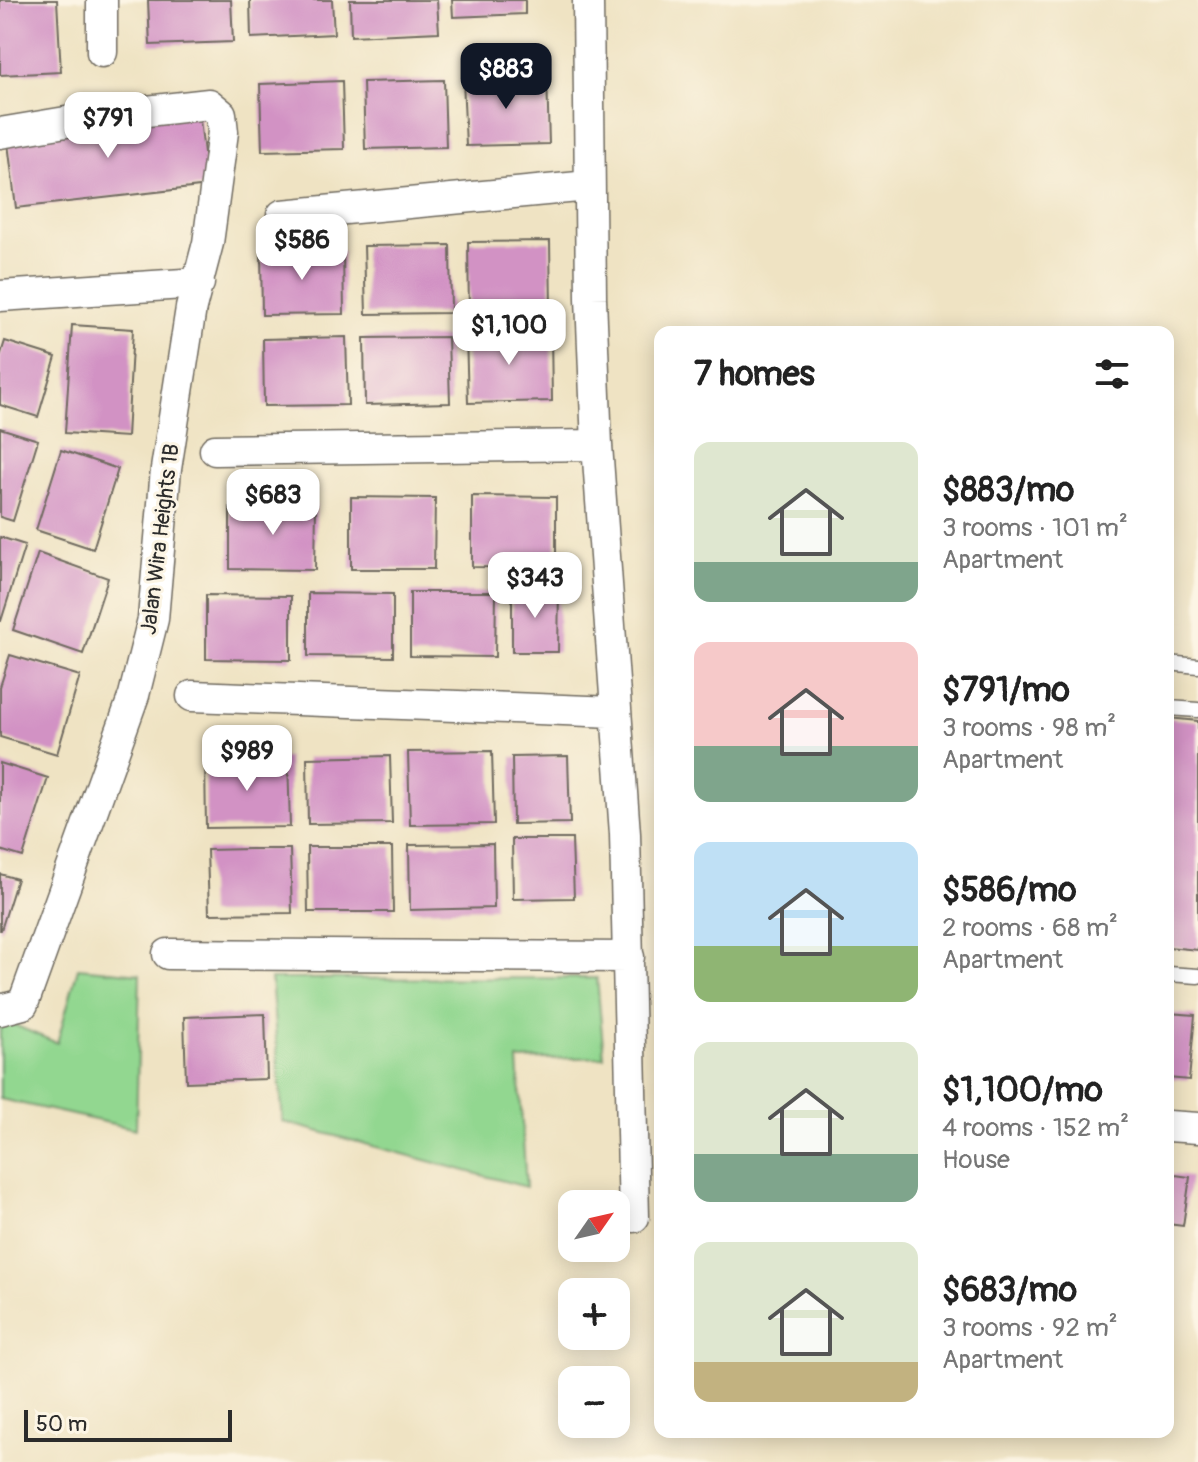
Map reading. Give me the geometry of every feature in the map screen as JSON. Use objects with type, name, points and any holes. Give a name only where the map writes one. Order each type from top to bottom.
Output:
[{"type":"street","points":[[102,0],[102,52]]},
{"type":"street","points":[[588,0],[589,186],[597,445],[625,834],[634,1217]]},
{"type":"street","name":"Jalan Wira Heights 1B","points":[[0,133],[102,116],[209,104],[221,114],[223,132],[208,243],[191,308],[166,469],[153,619],[134,695],[23,1004],[2,1011]]},
{"type":"street","points":[[282,215],[589,186]]},
{"type":"street","points":[[0,296],[199,283]]},
{"type":"street","points":[[215,450],[597,445]]},
{"type":"street","points":[[192,696],[615,712]]},
{"type":"street","points":[[168,954],[629,957]]},
{"type":"street","points":[[1174,1126],[1198,1128]]},
{"type":"lane","points":[[1174,664],[1198,666]]},
{"type":"lane","points":[[1174,708],[1198,710]]},
{"type":"lane","points":[[1174,974],[1198,976]]},
{"type":"green space","points":[[78,968],[140,974],[136,1129],[0,1099],[0,1019],[57,1043]]},
{"type":"green space","points":[[597,978],[604,1057],[518,1060],[526,1187],[283,1122],[271,979]]},
{"type":"building","points":[[0,0],[57,0],[61,72],[0,75]]},
{"type":"building","points":[[148,0],[231,0],[233,42],[150,45]]},
{"type":"building","points":[[250,0],[332,0],[334,34],[251,38]]},
{"type":"building","points":[[350,0],[437,0],[439,32],[351,36]]},
{"type":"building","points":[[452,0],[525,0],[525,14],[453,17]]},
{"type":"building","points":[[547,76],[549,144],[466,146],[463,79]]},
{"type":"building","points":[[444,80],[446,147],[365,149],[363,82]]},
{"type":"building","points":[[342,81],[344,149],[262,151],[260,84]]},
{"type":"building","points":[[199,112],[208,186],[16,208],[7,135]]},
{"type":"building","points":[[550,241],[551,311],[469,312],[468,242]]},
{"type":"building","points":[[450,245],[451,313],[366,314],[364,246]]},
{"type":"building","points":[[343,250],[344,314],[262,315],[261,251]]},
{"type":"building","points":[[72,325],[133,329],[127,437],[65,433]]},
{"type":"building","points":[[551,332],[552,401],[468,403],[466,334]]},
{"type":"building","points":[[346,337],[348,405],[264,406],[263,339]]},
{"type":"building","points":[[448,337],[450,403],[365,405],[364,338]]},
{"type":"building","points":[[5,341],[56,357],[38,417],[0,405],[0,357]]},
{"type":"building","points":[[0,428],[38,440],[13,521],[0,517]]},
{"type":"building","points":[[61,450],[118,469],[93,549],[36,530]]},
{"type":"building","points":[[472,496],[556,497],[556,568],[472,567]]},
{"type":"building","points":[[351,497],[435,498],[434,569],[351,569]]},
{"type":"building","points":[[230,504],[316,505],[315,570],[230,569]]},
{"type":"building","points":[[0,537],[25,545],[1,621],[0,621]]},
{"type":"building","points":[[38,553],[108,578],[83,654],[13,630]]},
{"type":"building","points":[[512,587],[559,588],[558,652],[512,652]]},
{"type":"building","points":[[410,592],[496,592],[495,657],[410,656]]},
{"type":"building","points":[[308,593],[393,594],[393,657],[308,656]]},
{"type":"building","points":[[206,595],[291,596],[291,660],[206,659]]},
{"type":"building","points":[[10,655],[80,676],[57,754],[0,737],[0,687]]},
{"type":"building","points":[[1174,719],[1198,721],[1198,950],[1174,948]]},
{"type":"building","points":[[492,751],[494,824],[410,825],[408,752]]},
{"type":"building","points":[[390,756],[392,823],[308,824],[307,758]]},
{"type":"building","points":[[568,756],[570,823],[513,824],[512,757]]},
{"type":"building","points":[[288,758],[290,827],[206,828],[205,759]]},
{"type":"building","points":[[0,763],[48,778],[23,857],[0,850]]},
{"type":"building","points":[[512,839],[572,839],[574,898],[513,899]]},
{"type":"building","points":[[493,844],[494,908],[410,910],[409,845]]},
{"type":"building","points":[[307,847],[392,847],[393,912],[308,912]]},
{"type":"building","points":[[290,849],[292,913],[209,914],[207,850]]},
{"type":"building","points":[[0,874],[17,879],[1,930],[0,930]]},
{"type":"building","points":[[1174,1013],[1195,1015],[1189,1080],[1174,1079]]},
{"type":"building","points":[[265,1014],[267,1079],[186,1082],[184,1017]]},
{"type":"building","points":[[1174,1175],[1190,1177],[1183,1226],[1174,1225]]}]
